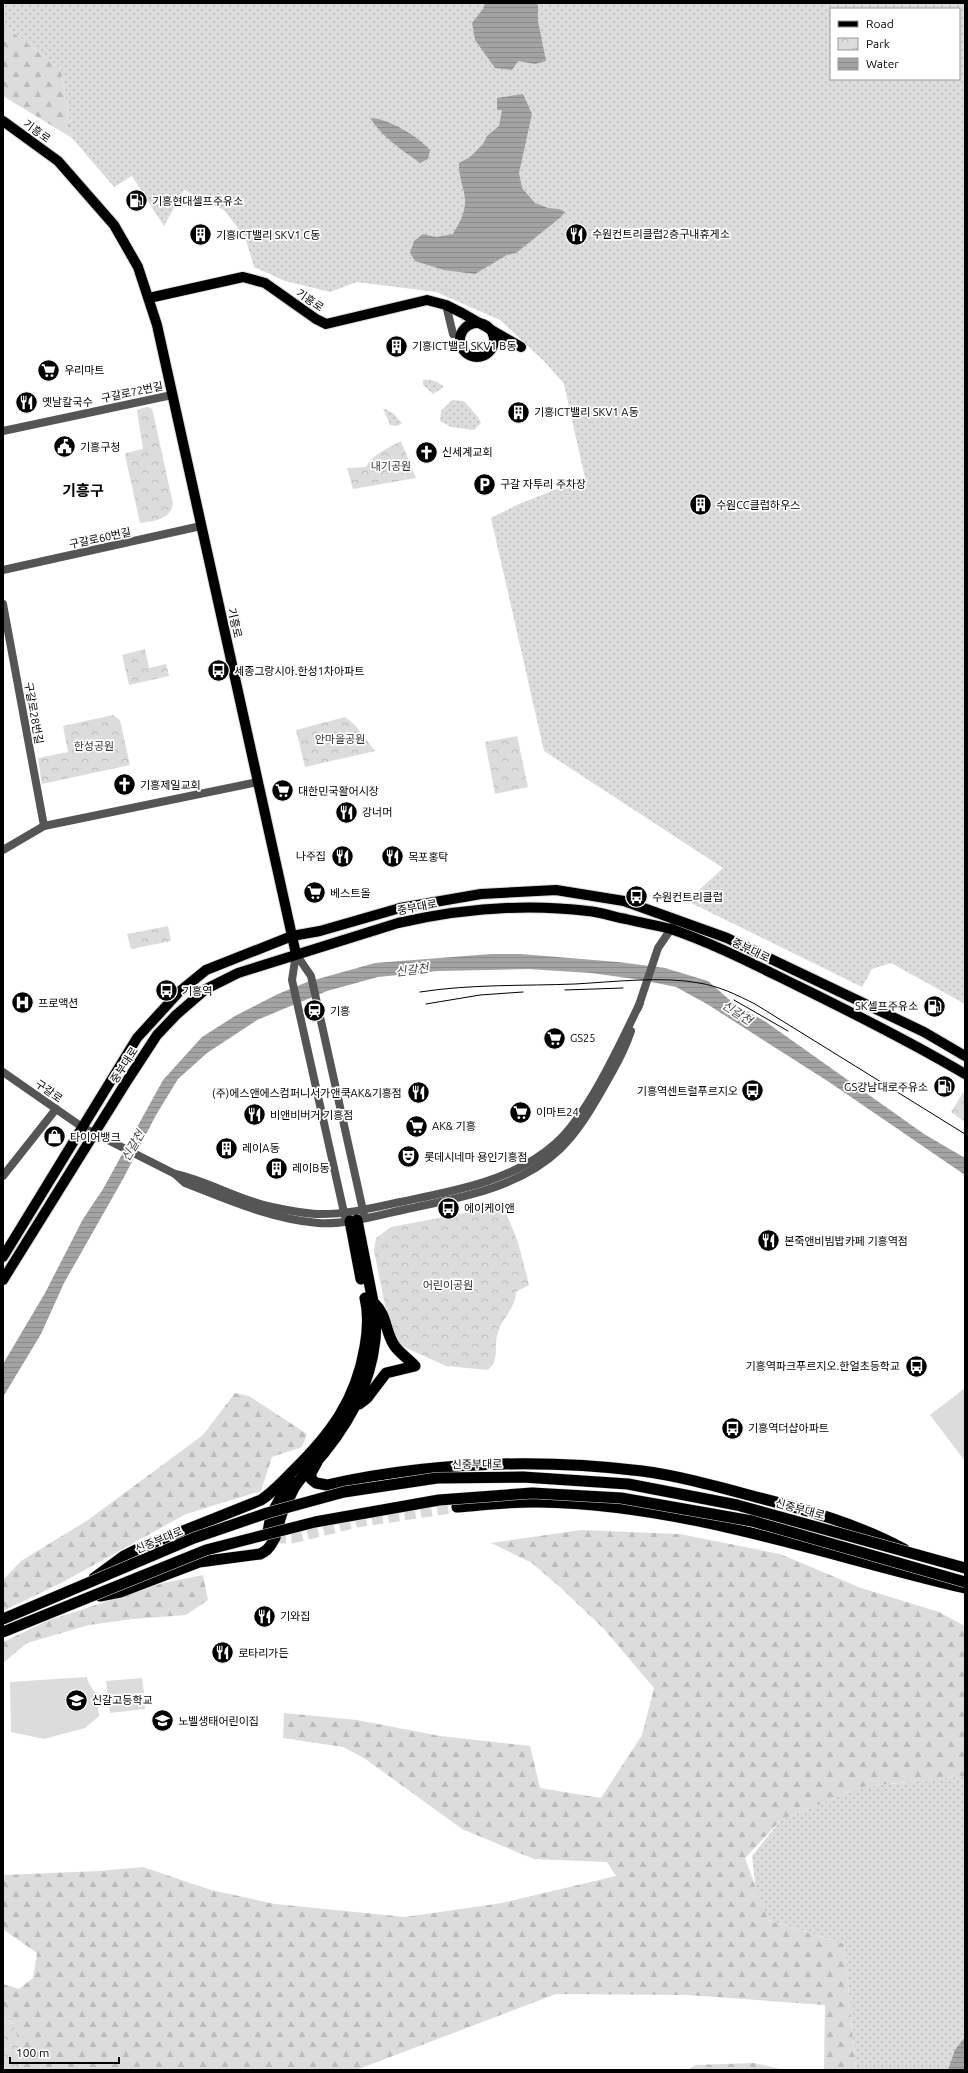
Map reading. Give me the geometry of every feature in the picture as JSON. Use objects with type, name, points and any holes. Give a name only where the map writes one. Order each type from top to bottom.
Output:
[{"type":"highway","points":[[86,1599],[120,1592],[199,1562],[264,1553],[275,1538],[282,1512],[295,1487],[341,1432],[356,1407],[367,1380],[376,1331],[374,1302],[352,1218]]},
{"type":"highway","points":[[275,1538],[268,1532],[271,1514],[294,1472],[344,1411],[358,1379],[368,1331],[367,1304],[352,1218]]},
{"type":"highway","points":[[356,1407],[367,1398],[386,1373],[415,1366],[394,1345],[381,1309],[374,1302]]},
{"type":"highway","points":[[82,1587],[124,1556],[138,1549],[247,1506],[270,1493],[306,1459]]},
{"type":"highway","points":[[317,1462],[311,1473],[311,1479],[316,1483],[327,1485],[435,1466],[565,1464],[635,1470],[705,1484],[811,1511],[857,1526],[913,1554]]},
{"type":"highway","name":"신중부대로","points":[[3,1619],[82,1587],[194,1538],[267,1513],[344,1492],[438,1478],[523,1477],[628,1484],[736,1505],[965,1568]]},
{"type":"highway","points":[[3,1632],[206,1550],[315,1522],[439,1500],[532,1493],[621,1498],[752,1521],[965,1582]]},
{"type":"highway","points":[[457,1507],[538,1502],[615,1507],[738,1530],[965,1588]]},
{"type":"main road","name":"기흥로","points":[[3,121],[58,161],[109,219],[138,267],[149,298],[172,395],[296,954]]},
{"type":"main road","name":"기흥로","points":[[149,298],[243,277],[265,283],[316,319],[326,324],[427,300],[446,305],[521,347]]},
{"type":"main road","name":"중부대로","points":[[3,1257],[137,1038],[179,992],[206,970],[292,936],[320,931],[400,908],[481,894],[556,890],[624,901],[727,938],[924,1032],[965,1056]]},
{"type":"main road","name":"중부대로","points":[[3,1280],[82,1151],[96,1133],[157,1036],[176,1014],[206,989],[238,973],[374,931],[398,922],[468,910],[507,907],[589,911],[670,929],[732,954],[834,1003],[917,1045],[965,1074]]},
{"type":"street","points":[[446,305],[453,334]]},
{"type":"street","name":"구갈로72번길","points":[[3,431],[172,395]]},
{"type":"street","name":"구갈로60번길","points":[[3,570],[201,526]]},
{"type":"street","name":"구갈로28번길","points":[[3,604],[44,826]]},
{"type":"street","points":[[3,850],[44,826],[258,782]]},
{"type":"street","points":[[352,1218],[466,1196],[505,1183],[534,1168],[560,1149],[587,1116],[626,1048],[658,948],[670,929],[679,920]]},
{"type":"street","points":[[296,954],[311,976],[363,1210]]},
{"type":"street","points":[[296,954],[292,980],[302,1027],[352,1218]]},
{"type":"street","points":[[352,1218],[363,1210],[466,1188],[502,1175],[539,1156],[557,1142],[581,1112],[618,1048],[640,1004]]},
{"type":"street","name":"구갈로","points":[[3,1072],[82,1127],[164,1168],[175,1174],[185,1183],[270,1215],[318,1223],[352,1218]]},
{"type":"street","points":[[3,1176],[56,1109]]},
{"type":"street","points":[[352,1218],[363,1210]]},
{"type":"green space","points":[[3,3],[965,3],[965,1004],[891,963],[872,969],[862,987],[687,901],[723,868],[544,751],[491,518],[519,504],[585,478],[564,384],[545,362],[500,320],[436,292],[357,282],[330,292],[285,281],[254,267],[245,237],[224,210],[184,190],[164,226],[132,176],[114,187],[72,138],[61,69],[3,25]]},
{"type":"green space","points":[[3,25],[61,69],[72,138],[3,96]]},
{"type":"green space","points":[[423,380],[434,381],[444,387],[433,394],[423,385]]},
{"type":"green space","points":[[452,400],[464,401],[478,417],[481,423],[474,430],[451,427],[440,421],[441,411]]},
{"type":"green space","points":[[147,407],[151,408],[153,412],[173,504],[169,513],[165,517],[140,523],[125,455],[126,453],[143,449],[137,411]]},
{"type":"green space","points":[[383,408],[393,413],[402,423],[397,426],[390,425]]},
{"type":"green space","name":"내기공원","points":[[401,441],[416,478],[353,489],[347,468],[366,467],[377,455]]},
{"type":"green space","points":[[145,649],[149,668],[166,664],[169,676],[129,685],[122,655]]},
{"type":"green space","name":"한성공원","points":[[113,715],[120,720],[130,765],[42,784],[38,758],[68,752],[63,726]]},
{"type":"green space","name":"안마을공원","points":[[345,717],[355,725],[375,751],[305,767],[296,730]]},
{"type":"green space","points":[[517,736],[528,787],[495,794],[485,742]]},
{"type":"green space","points":[[168,926],[171,941],[131,949],[127,934]]},
{"type":"green space","points":[[964,1091],[965,1092],[965,1122],[951,1112]]},
{"type":"green space","name":"어린이공원","points":[[494,1201],[503,1206],[518,1242],[529,1285],[516,1292],[513,1304],[500,1326],[496,1342],[496,1356],[488,1370],[446,1366],[402,1346],[391,1335],[374,1251],[376,1238],[391,1227],[476,1211]]},
{"type":"green space","points":[[965,1388],[965,1461],[930,1415]]},
{"type":"green space","points":[[235,1393],[249,1396],[307,1434],[302,1447],[272,1457],[261,1491],[186,1514],[61,1583],[3,1611],[3,1580],[21,1561],[88,1520],[203,1435]]},
{"type":"green space","points":[[581,1530],[680,1534],[780,1554],[861,1588],[939,1612],[965,1626],[965,1776],[861,1787],[781,1820],[745,1858],[768,1920],[844,1944],[856,2070],[824,2070],[825,2005],[687,1995],[556,1994],[356,2070],[21,2070],[15,2024],[3,2019],[3,1984],[19,1989],[33,1978],[37,1953],[4,1930],[3,1875],[99,1871],[143,1867],[211,1890],[275,1904],[405,1917],[502,1903],[616,1876],[607,1862],[534,1859],[462,1829],[364,1758],[343,1747],[283,1738],[284,1713],[357,1720],[440,1736],[530,1746],[540,1788],[601,1798],[642,1735],[654,1688],[603,1628],[562,1589],[532,1563],[491,1543]]},
{"type":"green space","points":[[203,1575],[208,1600],[186,1615],[133,1619],[89,1625],[27,1643],[3,1663],[3,1642],[47,1621],[163,1583]]},
{"type":"green space","points":[[87,1677],[88,1682],[96,1694],[99,1716],[85,1728],[44,1739],[11,1732],[10,1682]]},
{"type":"green space","points":[[142,1678],[144,1693],[108,1696],[106,1681]]},
{"type":"green space","points":[[144,1694],[145,1709],[110,1713],[108,1698]]},
{"type":"green space","points":[[965,1776],[965,2070],[856,2070],[844,1944],[759,1917],[752,1856],[781,1820],[861,1787]]},
{"type":"green space","points":[[3,2019],[15,2024],[21,2070],[3,2070]]},
{"type":"green space","points":[[754,2063],[785,2070],[687,2070],[696,2065]]},
{"type":"water","points":[[485,3],[538,3],[538,21],[546,61],[535,64],[518,61],[512,70],[495,68],[475,40],[472,23],[483,9]]},
{"type":"water","points":[[523,94],[532,114],[519,173],[522,188],[535,203],[565,212],[561,217],[516,253],[507,255],[475,274],[444,270],[415,261],[410,253],[414,241],[423,234],[436,237],[453,234],[459,224],[465,199],[459,163],[470,157],[483,144],[487,136],[499,126],[502,110],[497,110],[497,98]]},
{"type":"water","points":[[370,118],[385,121],[411,134],[430,150],[428,159],[420,163],[399,148],[381,132]]},
{"type":"water","name":"신갈천","points":[[491,954],[521,954],[618,962],[665,968],[708,981],[733,1003],[766,1022],[924,1134],[965,1158],[965,1175],[829,1082],[707,1004],[676,987],[642,980],[591,973],[528,969],[438,971],[378,977],[327,991],[257,1020],[207,1053],[178,1079],[156,1115],[123,1179],[64,1283],[41,1334],[3,1397],[3,1364],[45,1293],[83,1219],[103,1189],[163,1080],[202,1037],[235,1016],[278,994],[307,982],[375,963]]},
{"type":"water","points":[[965,2037],[965,2070],[948,2070],[955,2050]]},
{"type":"tunnel","points":[[275,1538],[292,1538],[357,1522],[457,1507]]},
{"type":"tram line","points":[[420,992],[478,986],[575,984],[654,980],[685,981],[714,986],[755,1004],[965,1134]]},
{"type":"tram line","points":[[565,990],[623,988]]},
{"type":"tram line","points":[[426,1004],[480,995],[523,992]]},
{"type":"tram line","points":[[734,1000],[788,1031]]},
{"type":"place","name":"기흥현대셀프주유소","points":[[136,201]]},
{"type":"place","name":"수원컨트리클럽2층구내휴게소","points":[[576,234]]},
{"type":"place","name":"기흥ICT밸리 SKV1 C동","points":[[200,235]]},
{"type":"place","name":"기흥ICT밸리 SKV1 B동","points":[[397,346]]},
{"type":"place","name":"우리마트","points":[[49,370]]},
{"type":"place","name":"옛날칼국수","points":[[26,402]]},
{"type":"place","name":"기흥ICT밸리 SKV1 A동","points":[[518,412]]},
{"type":"place","name":"기흥구청","points":[[65,447]]},
{"type":"place","name":"신세계교회","points":[[427,452]]},
{"type":"place","name":"구갈 자투리 주차장","points":[[485,484]]},
{"type":"place","name":"수원CC클럽하우스","points":[[700,505]]},
{"type":"place","name":"세종그랑시아.한성1차아파트","points":[[218,671]]},
{"type":"place","name":"기흥제일교회","points":[[124,785]]},
{"type":"place","name":"대한민국활어시장","points":[[282,791]]},
{"type":"place","name":"강너머","points":[[347,812]]},
{"type":"place","name":"나주집","points":[[342,856]]},
{"type":"place","name":"목포홍탁","points":[[392,857]]},
{"type":"place","name":"베스트올","points":[[315,893]]},
{"type":"place","name":"수원컨트리클럽","points":[[637,897]]},
{"type":"place","name":"기흥역","points":[[167,991]]},
{"type":"place","name":"프로액션","points":[[22,1003]]},
{"type":"place","name":"SK셀프주유소","points":[[934,1006]]},
{"type":"place","name":"기흥","points":[[314,1011]]},
{"type":"place","name":"GS25","points":[[555,1038]]},
{"type":"place","name":"GS강남대로주유소","points":[[944,1087]]},
{"type":"place","name":"기흥역센트럴푸르지오","points":[[753,1091]]},
{"type":"place","name":"(주)에스앤에스컴퍼니서가앤쿡AK&기흥점","points":[[418,1093]]},
{"type":"place","name":"이마트24","points":[[520,1112]]},
{"type":"place","name":"비앤비버거 기흥점","points":[[254,1115]]},
{"type":"place","name":"AK& 기흥","points":[[417,1126]]},
{"type":"place","name":"타이어뱅크","points":[[55,1137]]},
{"type":"place","name":"레이A동","points":[[226,1148]]},
{"type":"place","name":"롯데시네마 용인기흥점","points":[[409,1157]]},
{"type":"place","name":"레이B동","points":[[277,1168]]},
{"type":"place","name":"에이케이앤","points":[[449,1208]]},
{"type":"place","name":"본죽앤비빔밥카페 기흥역점","points":[[768,1241]]},
{"type":"place","name":"기흥역파크푸르지오.한얼초등학교","points":[[916,1366]]},
{"type":"place","name":"기흥역더샵아파트","points":[[732,1428]]},
{"type":"place","name":"기와집","points":[[265,1616]]},
{"type":"place","name":"로타리가든","points":[[223,1653]]},
{"type":"place","name":"신갈고등학교","points":[[77,1700]]},
{"type":"place","name":"노벨생태어린이집","points":[[162,1721]]},
{"type":"district","name":"기흥구","points":[[83,491]]}]
